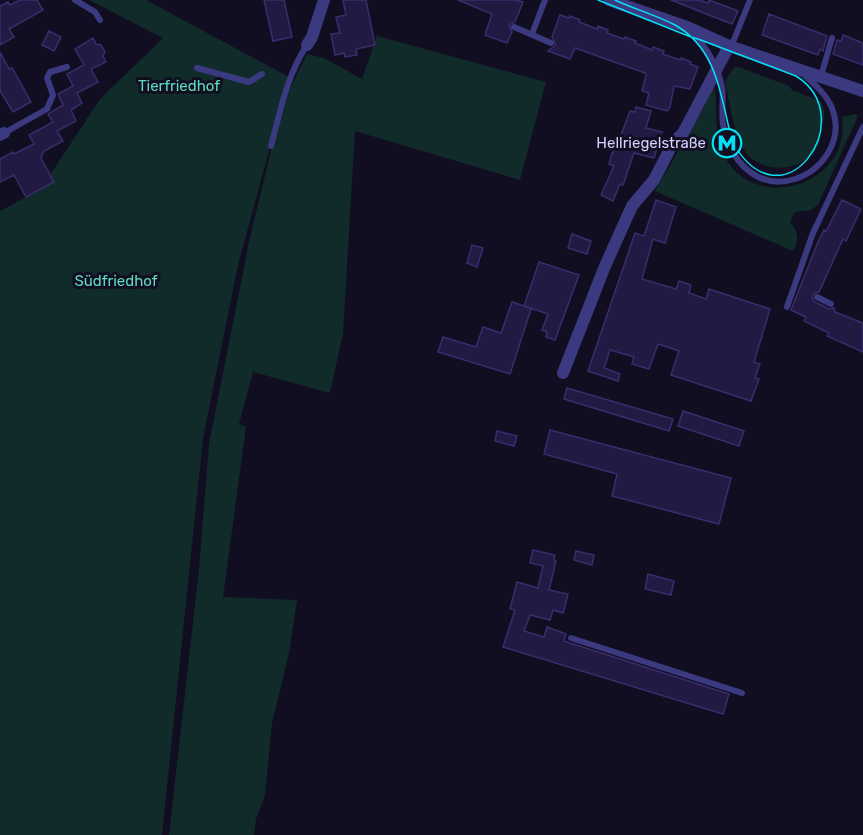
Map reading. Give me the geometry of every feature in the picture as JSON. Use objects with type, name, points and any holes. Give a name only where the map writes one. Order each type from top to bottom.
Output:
[{"type":"street","points":[[307,45],[312,37],[324,0]]},
{"type":"street","points":[[609,0],[778,62],[820,82],[863,91]]},
{"type":"street","points":[[563,374],[605,266],[632,206],[654,180],[673,143],[683,133],[730,46]]},
{"type":"lane","points":[[75,0],[95,12],[100,20]]},
{"type":"lane","points":[[532,34],[545,0]]},
{"type":"lane","points":[[730,46],[750,0]]},
{"type":"lane","points":[[514,27],[551,43]]},
{"type":"lane","points":[[687,27],[712,59],[717,70],[722,88],[725,136],[732,154],[750,173],[768,180],[786,181],[806,175],[831,150],[836,124],[833,109],[820,82],[832,38]]},
{"type":"lane","points":[[271,146],[288,85],[298,57],[307,45]]},
{"type":"lane","points":[[778,62],[820,82]]},
{"type":"lane","points":[[2,134],[46,109],[53,95],[47,78],[50,72],[67,67]]},
{"type":"lane","points":[[197,68],[249,82],[262,74]]},
{"type":"lane","points":[[787,307],[796,287],[813,232],[863,127]]},
{"type":"lane","points":[[817,297],[831,304]]},
{"type":"lane","points":[[572,638],[742,693]]},
{"type":"green space","name":"Südfriedhof","points":[[89,0],[146,0],[289,77],[238,265],[203,438],[162,835],[0,835],[0,211],[54,182],[50,175],[100,99],[163,38]]},
{"type":"green space","points":[[377,36],[546,82],[520,180],[355,131],[343,333],[330,393],[253,372],[239,424],[246,427],[223,597],[297,600],[289,653],[272,723],[265,795],[256,819],[254,835],[169,835],[199,569],[209,444],[250,237],[272,147],[290,89],[307,54],[324,58],[362,79]]},
{"type":"green space","points":[[736,66],[789,86],[792,90],[820,101],[824,114],[820,141],[814,152],[806,159],[797,164],[777,168],[757,162],[749,156],[739,141],[725,81]]},
{"type":"green space","points":[[714,84],[720,147],[724,156],[739,174],[757,184],[778,188],[799,184],[817,175],[832,160],[841,141],[842,117],[855,114],[858,116],[818,205],[811,210],[795,212],[790,222],[797,236],[797,243],[793,251],[655,191],[703,109]]},
{"type":"building","points":[[20,0],[37,0],[43,10],[9,29],[14,37],[0,45],[0,6],[8,2],[10,5]]},
{"type":"building","points":[[264,0],[284,0],[292,37],[273,41]]},
{"type":"building","points":[[343,0],[366,0],[375,45],[356,49],[357,55],[345,57],[344,53],[335,55],[331,34],[340,33],[336,17],[346,15]]},
{"type":"building","points":[[458,0],[523,2],[515,22],[509,25],[512,32],[507,43],[485,35],[492,14]]},
{"type":"building","points":[[671,0],[699,0],[708,3],[709,0],[738,11],[732,24]]},
{"type":"building","points":[[769,14],[827,36],[823,51],[820,49],[818,55],[762,35]]},
{"type":"building","points":[[560,15],[569,18],[570,16],[597,29],[598,26],[608,30],[607,33],[624,39],[625,37],[652,50],[653,47],[664,51],[663,54],[691,62],[690,64],[698,67],[690,89],[674,86],[670,107],[667,111],[646,105],[649,93],[642,91],[645,73],[575,48],[570,59],[548,51],[556,45],[552,37]]},
{"type":"building","points":[[49,31],[61,37],[54,51],[42,45]]},
{"type":"building","points":[[843,35],[863,43],[863,65],[833,54],[837,40],[841,41]]},
{"type":"building","points":[[93,38],[105,52],[103,56],[106,62],[91,69],[98,82],[77,93],[82,103],[71,110],[76,121],[57,131],[63,141],[44,151],[41,158],[54,182],[26,197],[14,175],[0,182],[0,159],[34,144],[29,135],[53,122],[48,114],[63,105],[58,94],[73,86],[67,74],[84,65],[75,49]]},
{"type":"building","points":[[0,52],[31,102],[13,112],[0,91]]},
{"type":"building","points":[[636,107],[651,111],[646,128],[662,132],[654,158],[634,153],[623,185],[620,184],[613,201],[601,195],[614,166],[609,164],[616,142],[618,143],[630,111],[635,112]]},
{"type":"building","points":[[656,200],[676,207],[665,243],[653,239],[642,279],[676,289],[679,281],[691,285],[689,293],[706,299],[709,289],[770,309],[754,362],[760,364],[755,378],[759,379],[751,401],[671,375],[679,351],[658,344],[649,369],[632,364],[634,357],[610,350],[604,368],[620,374],[618,381],[588,371],[635,233],[644,236]]},
{"type":"building","points":[[842,200],[861,209],[846,241],[843,239],[819,292],[814,293],[812,298],[829,309],[834,308],[835,312],[863,323],[863,352],[827,336],[829,333],[804,321],[806,317],[791,310],[818,242]]},
{"type":"building","points":[[572,234],[591,241],[587,254],[568,248]]},
{"type":"building","points":[[472,245],[483,248],[477,267],[467,263]]},
{"type":"building","points":[[539,262],[579,275],[555,340],[546,337],[547,332],[542,330],[548,314],[524,306]]},
{"type":"building","points":[[512,302],[531,309],[510,374],[438,352],[443,337],[476,347],[483,327],[501,333]]},
{"type":"building","points":[[567,388],[673,419],[669,431],[564,399]]},
{"type":"building","points":[[683,411],[744,431],[739,446],[678,426]]},
{"type":"building","points":[[550,430],[731,478],[719,524],[612,496],[617,474],[544,454]]},
{"type":"building","points":[[497,431],[517,436],[514,446],[495,441]]},
{"type":"building","points":[[533,550],[555,555],[554,560],[556,561],[549,590],[568,594],[563,613],[553,610],[550,620],[530,615],[524,631],[544,637],[547,627],[566,634],[564,641],[729,694],[723,714],[503,647],[515,610],[510,609],[517,582],[538,588],[543,566],[530,563]]},
{"type":"building","points":[[576,551],[594,555],[592,565],[574,560]]},
{"type":"building","points":[[648,574],[674,581],[671,595],[645,589]]},
{"type":"tram line","points":[[598,0],[691,37],[796,76],[815,95],[821,117],[818,139],[808,158],[792,171],[773,175],[752,166],[732,141],[716,76],[700,47],[689,35],[675,25],[615,0]]},
{"type":"place","name":"Hellriegelstraße","points":[[727,143]]},
{"type":"park label","name":"Tierfriedhof","points":[[179,86]]}]
